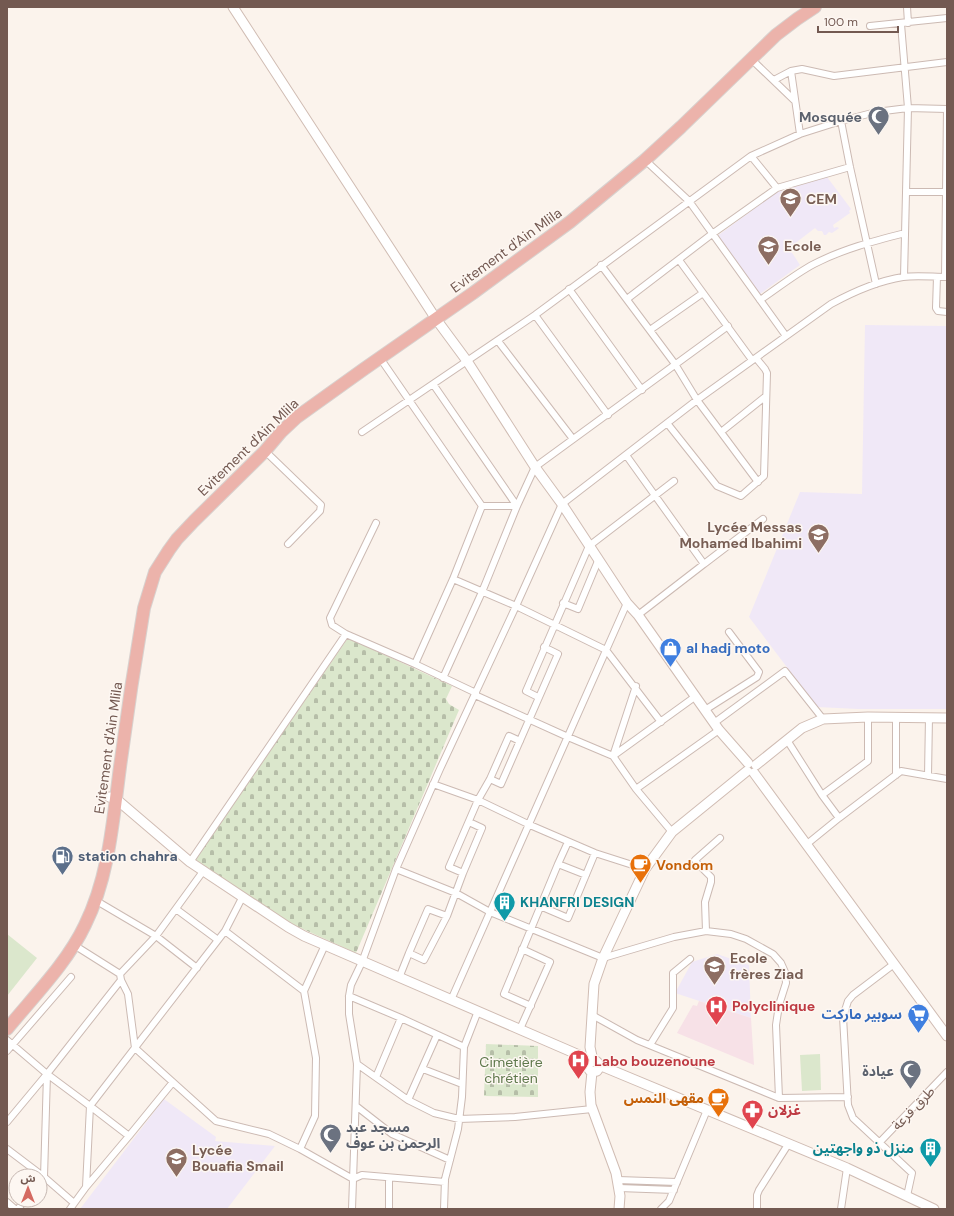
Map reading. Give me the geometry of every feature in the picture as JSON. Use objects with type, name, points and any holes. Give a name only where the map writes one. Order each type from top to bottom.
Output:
[{"type":"highway","name":"Evitement d'Ain Mlila","points":[[7,1018],[64,948],[76,930],[92,890],[97,873],[112,798],[144,608],[155,572],[169,550],[194,521],[265,452],[281,432],[302,413],[380,358],[601,189],[676,122],[749,48],[801,7]]},
{"type":"highway","name":"Evitement d'Ain Mlila","points":[[7,1029],[65,959],[85,926],[95,900],[105,867],[128,658],[138,602],[149,569],[158,554],[188,518],[292,414],[327,386],[515,263],[564,227],[645,160],[750,58],[776,35],[796,18],[815,7]]},
{"type":"street","points":[[233,7],[435,316],[467,361],[598,561],[705,710],[751,768],[947,1036]]},
{"type":"street","points":[[907,7],[908,23]]},
{"type":"street","points":[[870,26],[901,24],[947,18]]},
{"type":"street","points":[[901,24],[908,108],[904,277]]},
{"type":"street","points":[[750,58],[795,101]]},
{"type":"street","points":[[774,80],[791,72],[802,69],[834,76],[947,62]]},
{"type":"street","points":[[791,72],[800,134]]},
{"type":"street","points":[[352,1209],[357,1064],[349,1014],[349,996],[351,986],[362,962],[396,869],[433,784],[562,504],[697,400],[831,304],[850,294],[876,284],[904,277],[946,277],[947,109],[908,108],[876,112],[800,134],[751,156],[535,315],[410,401],[362,432]]},
{"type":"street","points":[[841,121],[876,284]]},
{"type":"street","points":[[751,156],[777,188]]},
{"type":"street","points":[[645,160],[689,202],[786,336]]},
{"type":"street","points":[[627,299],[712,234],[777,188],[850,167]]},
{"type":"street","points":[[906,192],[946,192]]},
{"type":"street","points":[[760,300],[814,264],[829,257],[866,243],[905,233]]},
{"type":"street","points":[[667,423],[716,486],[741,496],[764,476],[767,374],[728,326],[679,260]]},
{"type":"street","points":[[601,265],[675,364],[697,400],[758,482]]},
{"type":"street","points":[[937,277],[936,308],[938,311],[947,312]]},
{"type":"street","points":[[569,290],[642,390]]},
{"type":"street","points":[[650,330],[703,293]]},
{"type":"street","points":[[535,315],[608,415]]},
{"type":"street","points":[[443,678],[482,592],[517,506],[535,467],[728,326]]},
{"type":"street","points":[[498,341],[573,439]]},
{"type":"street","points":[[380,358],[482,506]]},
{"type":"street","points":[[433,384],[517,506]]},
{"type":"street","points":[[721,432],[766,396]]},
{"type":"street","points":[[265,452],[322,504],[320,511],[288,544]]},
{"type":"street","points":[[626,455],[704,564]]},
{"type":"street","points":[[538,697],[526,691],[589,546],[674,480]]},
{"type":"street","points":[[482,506],[517,506]]},
{"type":"street","points":[[415,664],[453,579],[482,506]]},
{"type":"street","points":[[638,615],[763,519]]},
{"type":"street","points":[[376,522],[330,618],[332,625],[346,634],[415,664],[529,720],[613,756],[636,789],[672,832]]},
{"type":"street","points":[[563,603],[578,609],[598,561]]},
{"type":"street","points":[[453,579],[516,606],[606,650],[636,686],[662,722]]},
{"type":"street","points":[[451,1000],[628,603]]},
{"type":"street","points":[[705,710],[757,677],[759,672],[729,632]]},
{"type":"street","points":[[190,862],[346,634]]},
{"type":"street","points":[[490,779],[502,784],[538,697],[558,654],[544,647]]},
{"type":"street","points":[[636,789],[785,671],[823,719]]},
{"type":"street","points":[[613,756],[636,686]]},
{"type":"street","points":[[613,756],[696,696]]},
{"type":"street","points":[[822,795],[868,761],[868,717]]},
{"type":"street","points":[[619,1209],[618,1184],[614,1165],[592,1109],[590,1092],[592,1072],[598,1070],[594,1063],[590,1047],[594,984],[603,958],[645,869],[672,832],[751,768],[809,724],[823,719],[868,717],[947,718]]},
{"type":"street","points":[[896,717],[896,775]]},
{"type":"street","points":[[928,776],[929,717]]},
{"type":"street","points":[[463,873],[449,867],[478,800],[490,779],[509,736],[520,741]]},
{"type":"street","points":[[787,740],[822,795],[839,818]]},
{"type":"street","points":[[807,844],[901,772],[947,779]]},
{"type":"street","points":[[433,784],[478,800],[530,825],[595,853],[645,869]]},
{"type":"street","points":[[112,798],[190,862],[288,926],[362,962],[478,1011],[594,1063],[847,1168],[934,1209]]},
{"type":"street","points":[[409,953],[424,960],[447,916],[482,828],[469,822]]},
{"type":"street","points":[[706,931],[705,902],[711,877],[695,860],[720,838]]},
{"type":"street","points":[[531,1006],[504,994],[530,929],[568,842]]},
{"type":"street","points":[[540,906],[568,918],[595,853]]},
{"type":"street","points":[[558,864],[586,875]]},
{"type":"street","points":[[396,869],[456,893],[490,912],[603,958],[674,937],[706,931],[731,934],[761,946],[773,954],[781,963],[785,972],[786,983],[779,1005],[776,1025],[779,1098]]},
{"type":"street","points":[[7,1122],[47,1074],[120,977],[156,936],[204,870]]},
{"type":"street","points":[[86,1187],[90,1106],[225,931],[243,896]]},
{"type":"street","points":[[95,900],[156,936],[197,968]]},
{"type":"street","points":[[176,909],[218,940]]},
{"type":"street","points":[[399,978],[428,909],[447,916]]},
{"type":"street","points":[[225,931],[304,991]]},
{"type":"street","points":[[74,945],[120,977],[128,994],[135,1048],[216,1121],[269,1134],[300,1149],[353,1179]]},
{"type":"street","points":[[300,1149],[315,1116],[316,1058],[304,991],[326,945]]},
{"type":"street","points":[[520,1030],[550,962],[522,949]]},
{"type":"street","points":[[650,1045],[672,1008],[673,973],[690,959]]},
{"type":"street","points":[[894,964],[848,1000],[843,1018],[848,1105],[853,1118],[912,1173],[907,1196]]},
{"type":"street","points":[[7,1051],[9,1043],[71,977]]},
{"type":"street","points":[[349,996],[464,1046]]},
{"type":"street","points":[[444,1209],[444,1182],[458,1129],[462,1097],[464,1046],[478,1011]]},
{"type":"street","points":[[592,1015],[650,1045],[779,1098],[848,1097]]},
{"type":"street","points":[[376,1077],[401,1018]]},
{"type":"street","points":[[408,1100],[437,1035]]},
{"type":"street","points":[[9,1043],[47,1074],[129,1136]]},
{"type":"street","points":[[357,1064],[408,1100],[434,1112],[459,1119],[515,1117],[592,1109]]},
{"type":"street","points":[[423,1069],[462,1084]]},
{"type":"street","name":"طرق فرعة","points":[[879,1143],[947,1072]]},
{"type":"street","points":[[43,1168],[47,1074]]},
{"type":"street","points":[[70,1209],[86,1187],[173,1082]]},
{"type":"street","points":[[356,1106],[392,1134],[450,1160]]},
{"type":"street","points":[[661,1209],[668,1203],[707,1110]]},
{"type":"street","points":[[757,1209],[757,1195],[759,1190],[789,1143]]},
{"type":"street","points":[[7,1149],[29,1168]]},
{"type":"street","points":[[841,1209],[847,1168]]},
{"type":"street","points":[[353,1179],[362,1175],[444,1182]]},
{"type":"street","points":[[389,1178],[389,1209]]},
{"type":"street","points":[[618,1184],[677,1182]]},
{"type":"street","points":[[48,1184],[74,1203]]},
{"type":"street","points":[[618,1184],[674,1190]]},
{"type":"street","points":[[7,1202],[16,1209]]},
{"type":"shaded area","name":"CEM","points":[[827,177],[851,209],[849,211],[850,213],[833,225],[834,228],[839,228],[832,233],[829,232],[824,235],[822,231],[818,231],[815,228],[789,248],[800,265],[760,294],[716,237],[777,192]]},
{"type":"shaded area","points":[[865,325],[947,326],[947,709],[858,709],[817,707],[749,617],[800,492],[862,494]]},
{"type":"shaded area","name":"Ecole frères Ziad","points":[[717,954],[749,965],[751,1018],[675,993],[692,962]]},
{"type":"shaded area","name":"Polyclinique","points":[[699,1001],[751,1018],[754,1065],[677,1033],[693,1005],[697,1006]]},
{"type":"shaded area","name":"Lycée Bouafia Smail","points":[[164,1099],[216,1137],[215,1141],[275,1146],[227,1209],[80,1209]]},
{"type":"green space","points":[[348,638],[452,686],[446,699],[449,704],[459,710],[356,953],[283,920],[194,861]]},
{"type":"green space","points":[[7,934],[37,958],[7,996]]},
{"type":"green space","name":"Cimetière chrétien","points":[[486,1044],[538,1046],[538,1097],[484,1096]]},
{"type":"green space","points":[[820,1054],[821,1090],[802,1091],[800,1055]]},
{"type":"place","name":"Mosquée","points":[[878,136]]},
{"type":"place","name":"CEM","points":[[791,218]]},
{"type":"place","name":"Ecole","points":[[769,266]]},
{"type":"place","name":"Lycée Messas Mohamed Ibahimi","points":[[818,554]]},
{"type":"place","name":"al hadj moto","points":[[671,668]]},
{"type":"place","name":"station chahra","points":[[62,876]]},
{"type":"place","name":"Vondom","points":[[640,884]]},
{"type":"place","name":"KHANFRI DESIGN","points":[[505,922]]},
{"type":"place","name":"Ecole frères Ziad","points":[[715,986]]},
{"type":"place","name":"Polyclinique","points":[[717,1026]]},
{"type":"place","name":"سوبير ماركت","points":[[918,1034]]},
{"type":"place","name":"Labo bouzenoune","points":[[579,1080]]},
{"type":"place","name":"عيادة","points":[[910,1090]]},
{"type":"place","name":"مقهى النمس","points":[[719,1118]]},
{"type":"place","name":"غزلان","points":[[753,1130]]},
{"type":"place","name":"مسجد عبد الرحمن بن عوف","points":[[331,1154]]},
{"type":"place","name":"منزل ذو واجهتين","points":[[930,1168]]},
{"type":"place","name":"Lycée Bouafia Smail","points":[[177,1178]]}]
